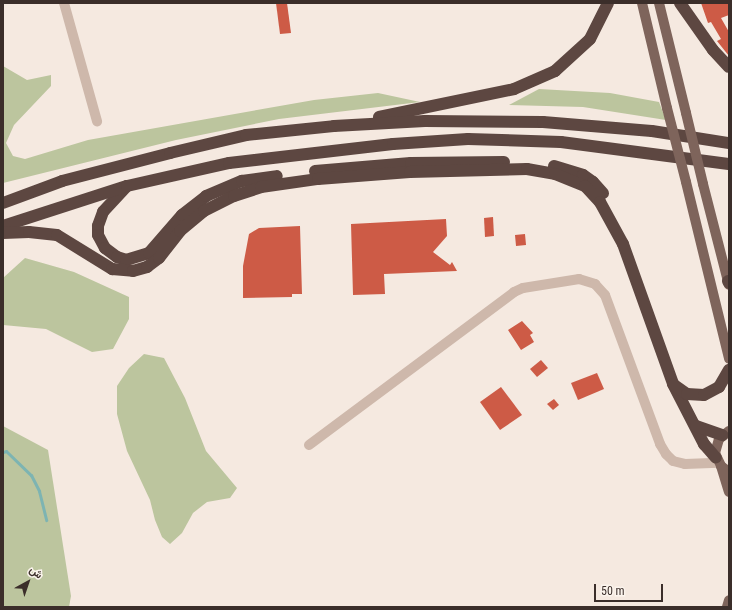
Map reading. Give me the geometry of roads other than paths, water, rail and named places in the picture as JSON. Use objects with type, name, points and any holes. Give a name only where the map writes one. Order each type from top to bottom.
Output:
[{"type":"highway","points":[[334,126],[514,89],[535,81],[555,71],[575,55],[590,39],[608,3]]},
{"type":"highway","points":[[680,3],[704,38],[729,67]]},
{"type":"highway","points":[[3,203],[62,181],[185,149],[246,135],[334,126],[425,121],[543,122],[652,131],[729,143]]},
{"type":"highway","points":[[3,226],[127,186],[229,163],[393,144],[468,139],[561,142],[729,164]]},
{"type":"highway","points":[[704,160],[729,171]]},
{"type":"highway","points":[[127,186],[103,212],[98,226],[98,235],[105,248],[117,257],[126,260],[150,253],[182,215],[206,196],[242,182],[345,167],[411,163],[536,162],[577,173],[593,182],[601,190],[620,226],[623,244]]},
{"type":"highway","points":[[3,233],[29,232],[57,235],[112,269],[133,271],[147,267],[159,258],[180,230],[204,211],[234,196],[261,187],[376,174],[522,169],[555,174],[589,189],[600,202],[623,244],[673,384],[704,444],[721,465]]},
{"type":"highway","points":[[673,384],[687,394],[704,395],[719,387],[729,370]]},
{"type":"highway","points":[[696,426],[726,433]]},
{"type":"main road","points":[[642,3],[729,359]]},
{"type":"main road","points":[[659,3],[703,184],[729,283]]},
{"type":"main road","points":[[726,433],[715,448],[729,492]]},
{"type":"main road","points":[[727,607],[729,600]]},
{"type":"street","points":[[64,3],[97,121]]},
{"type":"street","points":[[308,445],[514,292],[523,288],[575,278],[595,284],[604,295],[660,444],[666,454],[673,461],[686,464],[721,465]]},
{"type":"waterway","points":[[3,452],[6,451],[31,475],[39,491],[46,520]]}]
